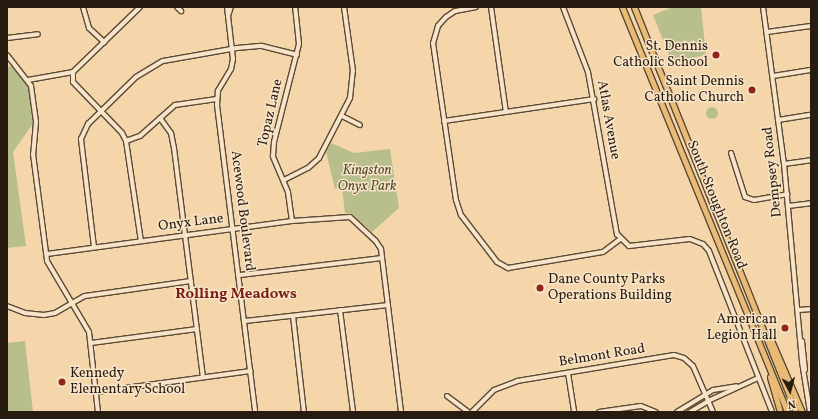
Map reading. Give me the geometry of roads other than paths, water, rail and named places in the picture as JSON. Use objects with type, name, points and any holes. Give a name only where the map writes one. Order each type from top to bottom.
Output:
[{"type":"main road","name":"South Stoughton Road","points":[[634,7],[796,412]]},
{"type":"main road","name":"South Stoughton Road","points":[[623,9],[787,412]]},
{"type":"main road","points":[[713,229],[722,225]]},
{"type":"main road","points":[[752,299],[802,412]]},
{"type":"main road","points":[[767,362],[780,412]]},
{"type":"street","points":[[83,7],[89,28],[104,42]]},
{"type":"street","points":[[28,80],[73,72],[140,7]]},
{"type":"street","points":[[126,141],[140,136],[175,105],[217,99],[231,69],[233,49],[227,7]]},
{"type":"street","points":[[228,16],[231,7]]},
{"type":"street","name":"Topaz Lane","points":[[292,221],[290,198],[284,180],[276,165],[273,149],[300,39],[295,7]]},
{"type":"street","points":[[284,180],[308,168],[319,158],[350,98],[354,75],[344,7]]},
{"type":"street","points":[[476,7],[450,14],[442,21],[435,33],[434,55],[457,206],[498,263],[513,268],[603,252],[620,239],[629,246],[636,247],[684,239],[698,240],[709,251],[772,412]]},
{"type":"street","points":[[491,7],[506,112]]},
{"type":"street","name":"Atlas Avenue","points":[[563,7],[588,70],[616,229],[620,239]]},
{"type":"street","name":"Dempsey Road","points":[[763,7],[784,164],[805,377],[810,412]]},
{"type":"street","points":[[767,32],[811,26]]},
{"type":"street","points":[[7,38],[38,34]]},
{"type":"street","points":[[94,247],[80,144],[88,124],[136,77],[153,65],[171,59],[233,49],[257,46],[297,55]]},
{"type":"street","points":[[7,55],[28,80],[36,122],[33,154],[50,269],[87,326],[91,343],[98,412]]},
{"type":"street","points":[[772,76],[811,70]]},
{"type":"street","points":[[73,72],[73,82],[102,110],[122,133],[126,141],[141,241]]},
{"type":"street","name":"Acewood Boulevard","points":[[217,99],[240,275],[255,412]]},
{"type":"street","points":[[444,121],[594,99]]},
{"type":"street","points":[[778,120],[811,115]]},
{"type":"street","points":[[342,116],[360,125]]},
{"type":"street","points":[[160,118],[173,139],[187,235],[203,377]]},
{"type":"street","points":[[731,153],[745,197],[754,200],[787,194]]},
{"type":"street","points":[[784,164],[811,160]]},
{"type":"street","points":[[788,206],[811,203]]},
{"type":"street","name":"Onyx Lane","points":[[47,254],[292,221],[347,216],[359,224],[379,244],[382,258]]},
{"type":"street","points":[[240,275],[382,258],[401,412]]},
{"type":"street","points":[[7,306],[25,313],[44,315],[55,313],[85,296],[191,281]]},
{"type":"street","points":[[245,321],[388,305]]},
{"type":"street","points":[[799,310],[811,309]]},
{"type":"street","points":[[340,310],[352,412]]},
{"type":"street","points":[[293,316],[304,412]]},
{"type":"street","points":[[91,343],[197,329]]},
{"type":"street","name":"Belmont Road","points":[[472,412],[485,397],[504,385],[568,373],[678,356],[693,366],[713,412]]},
{"type":"street","points":[[96,392],[251,371]]},
{"type":"street","points":[[568,373],[574,412]]},
{"type":"street","points":[[690,412],[740,385],[758,378]]},
{"type":"street","points":[[677,412],[705,394],[740,385]]},
{"type":"street","points":[[447,396],[468,412]]},
{"type":"street","points":[[599,412],[641,406],[656,412]]},
{"type":"place","name":"St. Dennis Catholic School","points":[[716,55]]},
{"type":"place","name":"Saint Dennis Catholic Church","points":[[752,90]]},
{"type":"place","name":"Dane County Parks Operations Building","points":[[540,288]]},
{"type":"place","name":"American Legion Hall","points":[[785,328]]},
{"type":"place","name":"Kennedy Elementary School","points":[[62,382]]},
{"type":"district","name":"Rolling Meadows","points":[[236,295]]},
{"type":"park label","name":"Kingston Onyx Park","points":[[367,180]]}]
